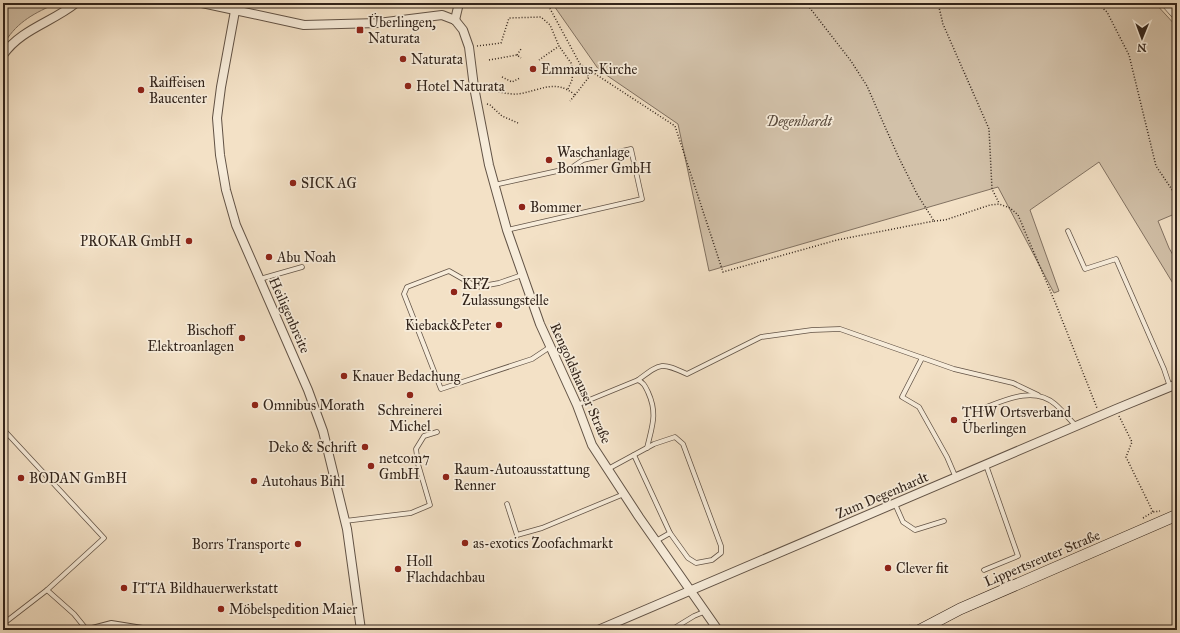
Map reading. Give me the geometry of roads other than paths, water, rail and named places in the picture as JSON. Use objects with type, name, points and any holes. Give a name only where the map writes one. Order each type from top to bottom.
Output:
[{"type":"main road","points":[[1168,3],[1177,14]]},
{"type":"main road","name":"Lippertsreuter Straße","points":[[920,630],[960,609],[1177,515]]},
{"type":"street","points":[[3,55],[7,49],[34,27],[69,9],[76,3]]},
{"type":"street","points":[[202,3],[304,25],[378,23],[442,16],[455,20],[459,3]]},
{"type":"street","name":"Heiligenbreite","points":[[236,11],[221,86],[217,118],[220,154],[226,190],[236,225],[308,390],[323,431],[337,483],[361,630]]},
{"type":"street","name":"Rengoldshauser Straße","points":[[455,20],[463,30],[469,47],[474,87],[489,165],[507,230],[522,276],[550,347],[577,406],[592,445],[656,542],[718,630]]},
{"type":"street","name":"Zum Degenhardt","points":[[598,630],[1116,409],[1174,386]]},
{"type":"street","points":[[92,630],[111,625],[142,630]]},
{"type":"lane","points":[[494,185],[571,168],[583,160],[631,149],[642,199],[507,230]]},
{"type":"lane","points":[[1068,232],[1086,269],[1116,259],[1164,369],[1174,386]]},
{"type":"lane","points":[[260,279],[302,267]]},
{"type":"lane","points":[[522,276],[499,283],[477,287],[449,270],[407,287],[404,294],[441,389],[532,359],[550,347]]},
{"type":"lane","points":[[577,406],[638,380],[655,368],[668,366],[687,374],[761,337],[812,330],[840,329],[954,369],[1013,383],[1054,403],[1076,426]]},
{"type":"lane","points":[[922,358],[902,397],[919,407],[947,457],[956,478]]},
{"type":"lane","points":[[638,380],[644,383],[652,402],[654,414],[647,448]]},
{"type":"lane","points":[[976,411],[1014,397],[1038,395]]},
{"type":"lane","points":[[3,430],[104,538],[47,590],[3,624]]},
{"type":"lane","points":[[344,521],[411,512],[430,505],[418,464],[416,449],[424,436],[437,432]]},
{"type":"lane","points":[[608,469],[634,455],[647,448],[675,436],[683,444],[721,546],[721,553],[712,560],[696,563],[688,558],[670,533],[634,455]]},
{"type":"lane","points":[[984,570],[1018,556],[986,465]]},
{"type":"lane","points":[[507,504],[516,535],[542,528],[624,494]]},
{"type":"lane","points":[[895,504],[903,522],[915,530],[944,521]]},
{"type":"lane","points":[[656,542],[670,533]]},
{"type":"lane","points":[[47,590],[74,614],[87,630]]},
{"type":"lane","points":[[672,630],[694,616],[706,611]]},
{"type":"place","name":"Überlingen, Naturata","points":[[360,30]]},
{"type":"place","name":"Naturata","points":[[403,59]]},
{"type":"place","name":"Emmaus-Kirche","points":[[533,69]]},
{"type":"place","name":"Hotel Naturata","points":[[408,86]]},
{"type":"place","name":"Raiffeisen Baucenter","points":[[141,90]]},
{"type":"place","name":"Waschanlage Bommer GmbH","points":[[549,160]]},
{"type":"place","name":"SICK AG","points":[[293,183]]},
{"type":"place","name":"Bommer","points":[[522,207]]},
{"type":"place","name":"PROKAR GmbH","points":[[189,241]]},
{"type":"place","name":"Abu Noah","points":[[269,257]]},
{"type":"place","name":"KFZ Zulassungstelle","points":[[454,292]]},
{"type":"place","name":"Kieback&Peter","points":[[499,325]]},
{"type":"place","name":"Bischoff Elektroanlagen","points":[[242,338]]},
{"type":"place","name":"Knauer Bedachung","points":[[344,376]]},
{"type":"place","name":"Schreinerei Michel","points":[[410,395]]},
{"type":"place","name":"Omnibus Morath","points":[[255,405]]},
{"type":"place","name":"THW Ortsverband Überlingen","points":[[954,420]]},
{"type":"place","name":"Deko & Schrift","points":[[365,447]]},
{"type":"place","name":"netcom7 GmbH","points":[[371,466]]},
{"type":"place","name":"Raum-Autoausstattung Renner","points":[[446,477]]},
{"type":"place","name":"BODAN GmBH","points":[[21,478]]},
{"type":"place","name":"Autohaus Bihl","points":[[254,481]]},
{"type":"place","name":"as-exotics Zoofachmarkt","points":[[465,543]]},
{"type":"place","name":"Borrs Transporte","points":[[298,544]]},
{"type":"place","name":"Clever fit","points":[[888,568]]},
{"type":"place","name":"Holl Flachdachbau","points":[[398,569]]},
{"type":"place","name":"ITTA Bildhauerwerkstatt","points":[[124,588]]},
{"type":"place","name":"Möbelspedition Maier","points":[[221,609]]},
{"type":"park label","name":"Degenhardt","points":[[799,121]]}]
